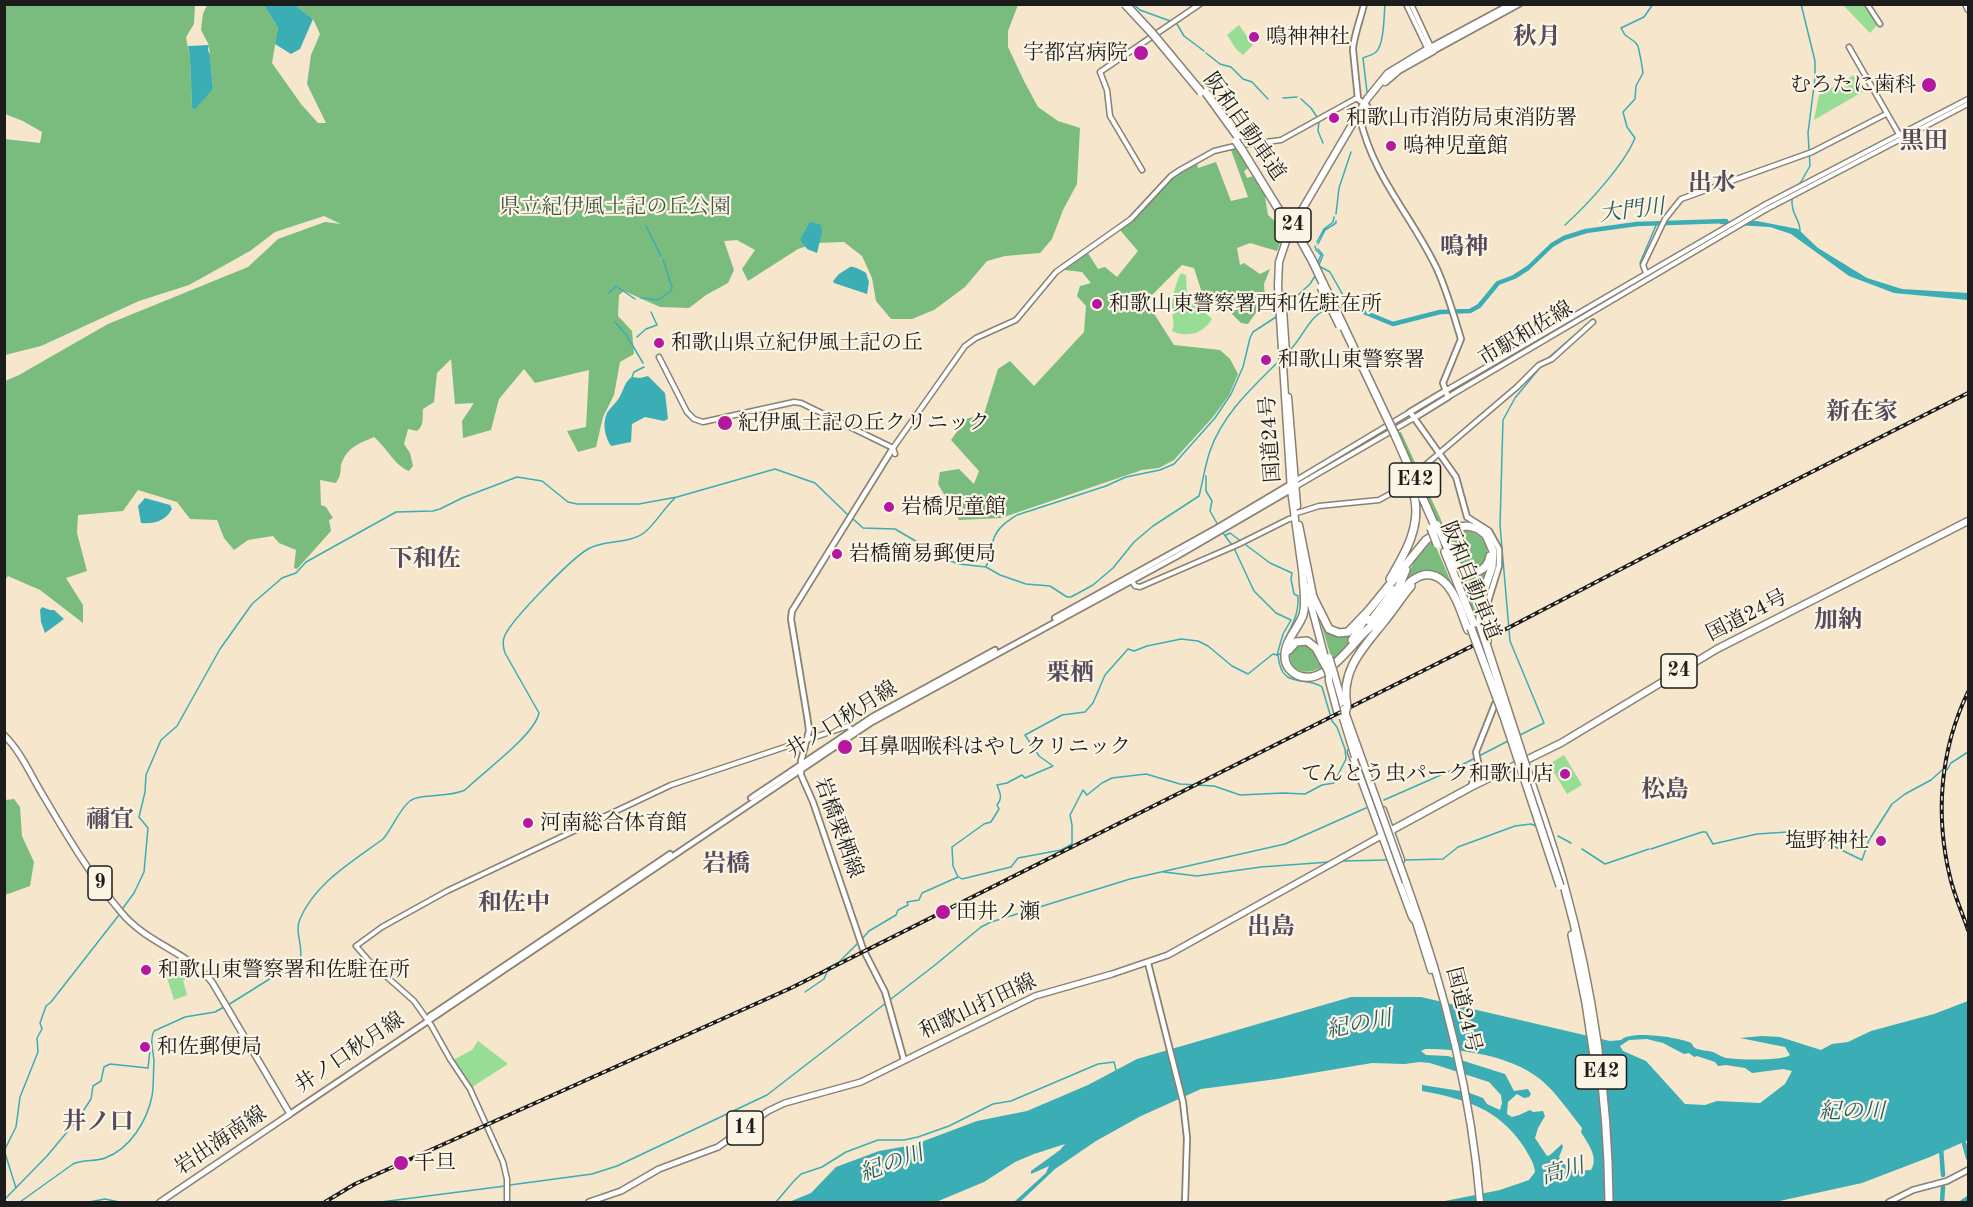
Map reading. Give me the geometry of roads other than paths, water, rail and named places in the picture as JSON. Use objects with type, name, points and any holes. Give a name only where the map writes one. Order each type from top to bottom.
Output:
[{"type":"highway","name":"阪和自動車道","points":[[1125,4],[1202,91]]},
{"type":"highway","name":"阪和自動車道","points":[[1131,4],[1172,50],[1239,141],[1288,221],[1312,264],[1420,491],[1441,542],[1529,776],[1562,885],[1591,1002],[1600,1063],[1606,1131],[1606,1203]]},
{"type":"highway","name":"国道24号","points":[[1326,658],[1303,574],[1292,486],[1279,307],[1279,262],[1285,241],[1299,213],[1378,84],[1388,73],[1430,50]]},
{"type":"highway","name":"阪和自動車道","points":[[1393,436],[1407,473],[1434,526]]},
{"type":"highway","points":[[1361,623],[1399,564],[1409,543],[1416,518],[1414,498],[1407,473]]},
{"type":"highway","name":"国道24号","points":[[1296,515],[1326,658]]},
{"type":"highway","name":"国道24号","points":[[1381,836],[1561,742],[1717,649],[1968,521]]},
{"type":"highway","points":[[1357,640],[1418,549],[1436,532],[1459,525],[1478,529],[1490,541],[1494,556],[1473,628]]},
{"type":"highway","points":[[1313,597],[1325,624],[1333,632],[1341,634],[1361,623],[1427,544],[1441,534],[1454,530],[1471,530],[1484,538],[1490,552],[1487,564],[1483,569],[1475,572],[1463,570],[1441,542]]},
{"type":"highway","points":[[1330,673],[1326,658],[1307,641],[1296,642],[1289,650],[1289,661],[1293,668],[1301,673],[1312,673],[1325,667],[1340,655],[1399,564]]},
{"type":"highway","points":[[1303,574],[1305,602],[1303,614],[1285,652],[1285,660],[1290,669],[1301,676],[1316,675],[1339,661],[1381,617]]},
{"type":"highway","points":[[1364,646],[1411,586],[1418,579],[1426,576],[1438,578],[1448,586],[1473,628]]},
{"type":"highway","points":[[1404,883],[1402,863],[1391,830],[1352,723],[1343,711],[1347,677],[1381,617],[1409,584],[1426,576]]},
{"type":"highway","points":[[1381,594],[1400,577]]},
{"type":"highway","points":[[1392,602],[1400,577]]},
{"type":"highway","name":"阪和自動車道","points":[[1473,628],[1562,885]]},
{"type":"highway","name":"国道24号","points":[[1330,673],[1436,978]]},
{"type":"highway","name":"国道24号","points":[[1343,711],[1351,744],[1423,928],[1457,1072],[1478,1203]]},
{"type":"highway","points":[[1351,744],[1350,750],[1393,868],[1404,883]]},
{"type":"highway","points":[[1357,749],[1363,755]]},
{"type":"main road","points":[[1364,4],[1353,44],[1358,99],[1365,105]]},
{"type":"main road","points":[[1430,50],[1512,4]]},
{"type":"main road","points":[[1430,50],[1519,4]]},
{"type":"main road","points":[[1358,117],[1362,134],[1376,167],[1437,270],[1461,342],[1453,355],[1443,382],[1448,398],[1414,418]]},
{"type":"main road","points":[[1445,391],[1410,412],[1456,477],[1460,486],[1465,516],[1490,532],[1500,551],[1498,569],[1487,599],[1485,612],[1489,647],[1506,696],[1495,705],[1476,752],[1477,758],[1471,787]]},
{"type":"main road","name":"岩橋栗栖線","points":[[892,448],[792,611],[791,619],[808,722],[807,741],[800,768],[863,949],[888,1002],[904,1060]]},
{"type":"main road","name":"井ノ口秋月線","points":[[290,1114],[428,1020],[430,1016],[800,768],[894,708],[1131,579],[1292,486]]},
{"type":"main road","name":"井ノ口秋月線","points":[[800,768],[852,730],[893,705],[1131,579]]},
{"type":"main road","name":"岩出海南線","points":[[4,735],[20,754],[44,797],[119,910],[136,928],[202,972],[212,982],[290,1114],[160,1203]]},
{"type":"main road","name":"和歌山打田線","points":[[589,1203],[621,1191],[659,1169],[718,1147],[768,1111],[785,1103],[855,1085],[1035,996],[1148,964],[1197,940],[1381,836]]},
{"type":"main road","points":[[1148,964],[1185,1117],[1187,1148],[1185,1203]]},
{"type":"main road","points":[[1889,1203],[1913,1190],[1947,1181],[1967,1170]]},
{"type":"street","points":[[1142,170],[1110,116],[1107,90],[1100,72],[1200,4]]},
{"type":"street","points":[[1409,4],[1430,50]]},
{"type":"street","points":[[1867,4],[1880,24]]},
{"type":"street","points":[[1965,4],[1968,10]]},
{"type":"street","points":[[1849,47],[1901,137]]},
{"type":"street","points":[[892,448],[965,346],[976,338],[1016,320],[1056,272],[1127,223],[1176,172],[1214,151],[1281,140],[1354,99],[1358,99]]},
{"type":"street","points":[[1886,114],[1812,152],[1686,197],[1675,205],[1660,228],[1644,262],[1643,267],[1648,276],[1968,99]]},
{"type":"street","points":[[1901,137],[1968,104]]},
{"type":"street","name":"市駅和佐線","points":[[1445,391],[1617,290],[1648,276]]},
{"type":"street","name":"市駅和佐線","points":[[1448,398],[1620,296],[1648,276]]},
{"type":"street","points":[[1416,473],[1517,387],[1539,365],[1552,358],[1593,322]]},
{"type":"street","points":[[659,357],[687,412],[693,419],[703,422],[755,410],[801,403],[892,448],[895,454]]},
{"type":"street","points":[[1292,486],[1410,412]]},
{"type":"street","points":[[1292,486],[1414,418]]},
{"type":"street","points":[[1131,579],[1135,586],[1140,587],[1237,545],[1296,515],[1319,506],[1379,500],[1406,481]]},
{"type":"street","points":[[507,1203],[507,1179],[498,1149],[470,1089],[428,1020],[406,993],[369,961],[356,946],[382,927],[447,891],[650,795],[698,776],[848,726],[852,730]]},
{"type":"water","points":[[264,5],[295,5],[313,19],[300,49],[291,54],[275,44],[278,28]]},
{"type":"water","points":[[209,45],[213,89],[195,109],[192,108],[188,46]]},
{"type":"water","points":[[1723,221],[1757,221],[1798,229],[1818,248],[1867,278],[1902,289],[1968,293],[1968,300],[1894,293],[1849,276],[1791,234],[1770,227],[1719,224]]},
{"type":"water","points":[[810,222],[821,225],[822,232],[817,253],[807,249],[800,240]]},
{"type":"water","points":[[850,267],[866,273],[869,282],[867,294],[834,283],[833,281],[839,274]]},
{"type":"water","points":[[648,376],[665,393],[668,419],[664,421],[645,417],[632,424],[631,442],[611,446],[605,430],[607,413],[619,398],[629,379]]},
{"type":"water","points":[[145,498],[170,505],[172,509],[159,521],[141,523],[138,506]]},
{"type":"water","points":[[42,607],[54,610],[64,619],[45,633],[41,622]]},
{"type":"water","name":"紀の川","points":[[1351,997],[1421,997],[1610,1041],[1634,1035],[1674,1038],[1689,1042],[1697,1049],[1713,1052],[1726,1058],[1749,1060],[1790,1055],[1785,1047],[1740,1038],[1780,1037],[1821,1050],[1832,1044],[1848,1042],[1871,1031],[1934,1014],[1968,1001],[1968,1140],[1862,1183],[1775,1202],[1440,1202],[1500,1190],[1529,1180],[1535,1172],[1524,1147],[1514,1134],[1492,1114],[1466,1102],[1422,1091],[1422,1085],[1467,1092],[1483,1098],[1487,1104],[1500,1110],[1501,1095],[1489,1082],[1430,1063],[1372,1063],[1201,1089],[1141,1116],[1096,1141],[1055,1169],[1020,1202],[1014,1202],[1046,1173],[1049,1166],[1031,1174],[1031,1171],[1065,1144],[1015,1162],[984,1182],[936,1202],[789,1202],[811,1193],[836,1167],[879,1151],[913,1145],[977,1121],[1027,1111],[1088,1085],[1137,1059]],"holes":[[[1647,1039],[1663,1043],[1684,1054],[1689,1053],[1694,1057],[1715,1062],[1718,1066],[1745,1068],[1752,1073],[1783,1069],[1792,1071],[1785,1084],[1760,1103],[1717,1101],[1705,1105],[1685,1104],[1646,1061],[1623,1051],[1620,1046],[1629,1040]],[[1425,1049],[1455,1050],[1485,1055],[1514,1064],[1540,1079],[1557,1096],[1582,1128],[1581,1132],[1593,1155],[1591,1170],[1572,1171],[1563,1163],[1559,1157],[1562,1144],[1547,1156],[1535,1138],[1545,1116],[1543,1111],[1530,1110],[1512,1117],[1507,1114],[1508,1102],[1517,1094],[1524,1098],[1529,1097],[1531,1094],[1528,1089],[1514,1091],[1505,1074],[1448,1056],[1426,1055],[1421,1051]]]},
{"type":"waterway","points":[[1133,4],[1140,10],[1173,22]]},
{"type":"waterway","points":[[1367,92],[1363,58],[1375,53],[1379,48],[1385,4]]},
{"type":"waterway","points":[[1565,225],[1614,172],[1635,138],[1627,127],[1623,112],[1635,99],[1636,86],[1643,73],[1638,46],[1625,35],[1621,28],[1644,17],[1653,4]]},
{"type":"waterway","points":[[1798,187],[1810,166],[1808,133],[1815,78],[1815,61],[1801,4]]},
{"type":"waterway","points":[[1177,24],[1184,36],[1204,51]]},
{"type":"waterway","points":[[1206,53],[1220,64],[1231,67],[1243,79],[1252,82],[1268,99]]},
{"type":"waterway","points":[[1283,98],[1297,97]]},
{"type":"waterway","points":[[1301,99],[1317,117]]},
{"type":"waterway","points":[[1319,121],[1318,131],[1323,143]]},
{"type":"waterway","points":[[1336,214],[1339,188],[1351,152]]},
{"type":"waterway","points":[[1792,199],[1800,231]]},
{"type":"waterway","points":[[1317,242],[1324,229],[1333,222],[1334,217]]},
{"type":"waterway","points":[[1318,244],[1325,230],[1336,221]]},
{"type":"waterway","name":"大門川","points":[[1349,306],[1393,324],[1440,312],[1470,311],[1479,306],[1498,283],[1528,268],[1552,245],[1564,238],[1586,231],[1637,224],[1726,221]]},
{"type":"waterway","points":[[1640,263],[1657,223]]},
{"type":"waterway","points":[[646,226],[661,256]]},
{"type":"waterway","points":[[1315,246],[1321,255],[1318,266]]},
{"type":"waterway","points":[[1318,249],[1323,255],[1319,265]]},
{"type":"waterway","points":[[641,298],[658,300],[671,291],[672,287],[663,260]]},
{"type":"waterway","points":[[1319,266],[1330,272],[1349,306],[1337,308]]},
{"type":"waterway","points":[[1287,305],[1310,284],[1315,276]]},
{"type":"waterway","points":[[609,293],[616,286],[635,299]]},
{"type":"waterway","points":[[1290,350],[1312,320],[1329,309]]},
{"type":"waterway","points":[[637,337],[646,329],[657,325],[651,312]]},
{"type":"waterway","points":[[986,566],[996,534],[1017,515],[1106,486],[1126,477],[1160,470],[1174,464],[1215,418],[1231,394],[1243,367],[1253,332],[1276,317]]},
{"type":"waterway","points":[[615,322],[627,336],[643,363]]},
{"type":"waterway","points":[[1548,358],[1584,327]]},
{"type":"waterway","points":[[852,518],[863,528],[895,529],[959,564],[986,567],[1000,575],[1026,584],[1050,586],[1067,597],[1071,597],[1093,585],[1113,568],[1134,542],[1153,526],[1199,496],[1210,451],[1222,425],[1239,403],[1278,362]]},
{"type":"waterway","points":[[1518,736],[1544,723],[1510,641],[1500,525],[1503,420],[1515,398],[1543,364]]},
{"type":"waterway","points":[[632,377],[634,372],[644,367]]},
{"type":"waterway","points":[[123,908],[134,893],[144,872],[148,828],[139,817],[145,792],[146,775],[161,740],[177,726],[220,649],[252,604],[282,578],[296,573],[306,562],[396,512],[440,509],[517,477],[542,481],[568,502],[577,504],[639,504],[677,497],[775,469],[815,483],[848,515]]},
{"type":"waterway","points":[[1206,476],[1206,491],[1212,501],[1210,511],[1218,525]]},
{"type":"waterway","points":[[228,1005],[300,960],[298,924],[307,906],[336,874],[383,839],[406,804],[421,797],[465,790],[528,732],[539,713],[505,653],[503,640],[510,627],[557,576],[580,555],[594,546],[639,536],[675,498]]},
{"type":"waterway","points":[[1223,533],[1232,545]]},
{"type":"waterway","points":[[1226,535],[1230,533],[1270,563],[1292,573],[1294,594],[1298,596],[1298,608],[1286,638]]},
{"type":"waterway","points":[[862,939],[869,931],[896,915],[898,910],[908,905],[907,902],[919,900],[922,893],[958,877],[953,866],[952,847],[984,824],[991,822],[999,809],[997,805],[1000,795],[997,785],[1007,783],[1022,775],[1025,778],[1053,766],[1039,756],[1025,735],[1062,715],[1085,712],[1093,703],[1105,675],[1128,649],[1134,651],[1181,639],[1198,641],[1208,646],[1232,666],[1248,674],[1273,654],[1277,655],[1283,634],[1291,620],[1276,613],[1254,591],[1234,548]]},
{"type":"waterway","points":[[1277,655],[1282,653],[1283,645]]},
{"type":"waterway","points":[[959,877],[962,879],[1011,867],[1018,858],[1061,850],[1072,844],[1070,815],[1083,790],[1087,795],[1112,778],[1146,774],[1180,784],[1214,786],[1240,795],[1305,794],[1322,785],[1334,783],[1346,759],[1345,749],[1337,727],[1332,721],[1322,687],[1289,678],[1280,666],[1278,655]]},
{"type":"waterway","points":[[1384,800],[1450,771],[1508,741]]},
{"type":"waterway","points":[[1947,770],[1951,763],[1968,752]]},
{"type":"waterway","points":[[1651,849],[1702,832],[1706,832],[1713,844],[1757,834],[1788,832],[1827,843],[1862,860],[1869,840],[1892,804],[1931,780],[1942,770]]},
{"type":"waterway","points":[[510,1185],[592,1174],[617,1166],[767,1095],[981,927],[991,922],[1130,879],[1285,844],[1366,808]]},
{"type":"waterway","points":[[1406,860],[1443,859],[1458,847],[1515,826],[1531,824],[1538,827]]},
{"type":"waterway","points":[[1558,836],[1571,843]]},
{"type":"waterway","points":[[1582,849],[1605,864],[1649,849]]},
{"type":"waterway","points":[[1343,861],[1386,860]]},
{"type":"waterway","points":[[1164,872],[1197,876],[1261,867],[1329,862]]},
{"type":"waterway","points":[[4,1151],[16,1127],[20,1097],[38,1052],[37,1038],[42,1029],[40,1023],[46,1006],[119,915]]},
{"type":"waterway","points":[[805,992],[824,979],[826,969],[839,962],[859,942]]},
{"type":"waterway","points":[[20,1202],[73,1164],[105,1158],[130,1141],[142,1124],[152,1096],[154,1031],[185,1017],[215,1012],[224,1007]]},
{"type":"waterway","points":[[4,1200],[47,1156],[78,1119],[91,1099],[93,1086],[101,1081],[104,1067],[110,1064],[148,1068],[150,1050]]},
{"type":"waterway","points":[[776,1202],[801,1174],[822,1167],[846,1152],[878,1140],[904,1140],[918,1137],[949,1126],[993,1104],[1011,1101],[1098,1064],[1114,1062],[1116,1070]]},
{"type":"waterway","points":[[1962,1136],[1968,1158]]},
{"type":"waterway","points":[[1941,1148],[1943,1175]]},
{"type":"waterway","points":[[5,1153],[16,1188]]},
{"type":"waterway","points":[[381,1202],[505,1186]]},
{"type":"waterway","points":[[1942,1202],[1943,1187]]},
{"type":"waterway","points":[[1962,1202],[1968,1198]]},
{"type":"waterway","points":[[89,1202],[105,1199],[119,1202]]},
{"type":"railway","points":[[325,1202],[355,1184],[791,988],[1508,628],[1968,393]]},
{"type":"railway","points":[[1968,692],[1951,737],[1943,783],[1942,807],[1945,854],[1956,897],[1968,930]]},
{"type":"place","name":"鳴神神社","points":[[1254,37]]},
{"type":"place","name":"宇都宮病院","points":[[1141,53]]},
{"type":"place","name":"むろたに歯科","points":[[1929,85]]},
{"type":"place","name":"和歌山市消防局東消防署","points":[[1334,118]]},
{"type":"place","name":"嗚神児童館","points":[[1391,146]]},
{"type":"place","name":"和歌山東警察署西和佐駐在所","points":[[1097,304]]},
{"type":"place","name":"和歌山県立紀伊風土記の丘","points":[[659,343]]},
{"type":"place","name":"和歌山東警察署","points":[[1266,360]]},
{"type":"place","name":"紀伊風土記の丘クリニック","points":[[725,423]]},
{"type":"place","name":"岩橋児童館","points":[[889,507]]},
{"type":"place","name":"岩橋簡易郵便局","points":[[837,554]]},
{"type":"place","name":"耳鼻咽喉科はやしクリニック","points":[[845,747]]},
{"type":"place","name":"てんとう虫パーク和歌山店","points":[[1565,774]]},
{"type":"place","name":"河南総合体育館","points":[[528,823]]},
{"type":"place","name":"塩野神社","points":[[1881,841]]},
{"type":"place","name":"田井ノ瀬","points":[[943,912]]},
{"type":"place","name":"和歌山東警察署和佐駐在所","points":[[146,970]]},
{"type":"place","name":"和佐郵便局","points":[[145,1047]]},
{"type":"place","name":"千旦","points":[[401,1163]]},
{"type":"district","name":"秋月","points":[[1537,38]]},
{"type":"district","name":"黒田","points":[[1924,142]]},
{"type":"district","name":"出水","points":[[1712,184]]},
{"type":"district","name":"鳴神","points":[[1464,248]]},
{"type":"district","name":"新在家","points":[[1862,413]]},
{"type":"district","name":"下和佐","points":[[425,560]]},
{"type":"district","name":"加納","points":[[1838,621]]},
{"type":"district","name":"栗栖","points":[[1070,674]]},
{"type":"district","name":"松島","points":[[1665,791]]},
{"type":"district","name":"禰宜","points":[[110,821]]},
{"type":"district","name":"岩橋","points":[[726,865]]},
{"type":"district","name":"和佐中","points":[[514,904]]},
{"type":"district","name":"出島","points":[[1271,928]]},
{"type":"district","name":"井ノ口","points":[[98,1123]]},
{"type":"park label","name":"県立紀伊風土記の丘公園","points":[[615,207]]},
{"type":"water label","name":"高川","points":[[1563,1172]]}]
